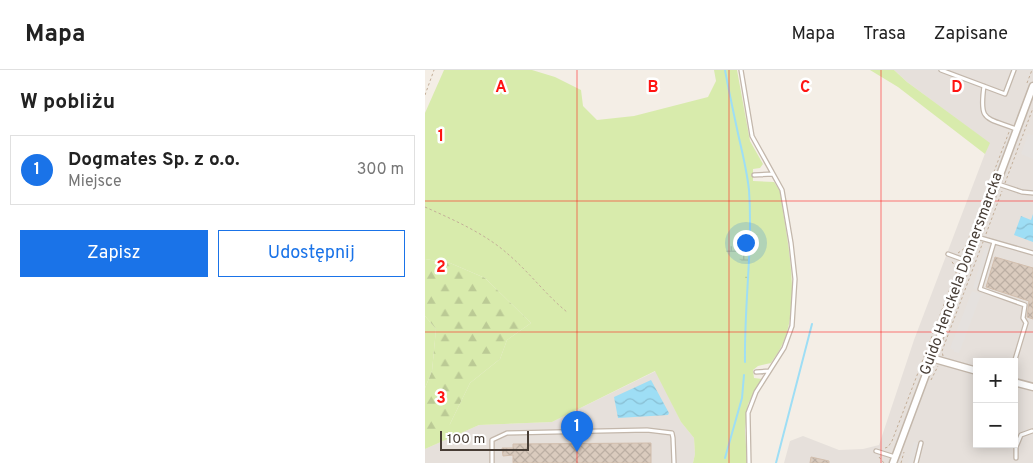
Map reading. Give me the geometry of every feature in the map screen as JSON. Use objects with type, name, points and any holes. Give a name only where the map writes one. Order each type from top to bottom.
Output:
[{"type":"street","name":"Guido Henckela Donnersmarcka","points":[[894,460],[996,184],[1013,128],[1029,86]]},
{"type":"street","points":[[931,358],[973,370]]},
{"type":"street","points":[[1018,383],[1033,387]]},
{"type":"lane","points":[[741,70],[752,136],[779,183],[785,200],[795,279],[792,326],[784,348],[756,392],[748,414],[749,463]]},
{"type":"lane","points":[[941,70],[1005,94],[1014,70]]},
{"type":"lane","points":[[984,86],[981,105],[982,112],[986,118],[1013,128]]},
{"type":"lane","points":[[754,175],[773,174]]},
{"type":"lane","points":[[996,184],[1022,192],[1033,193]]},
{"type":"lane","points":[[977,236],[1033,253]]},
{"type":"lane","points":[[994,242],[980,289],[1025,305],[1023,318],[1026,323],[1016,358]]},
{"type":"lane","points":[[948,254],[967,261]]},
{"type":"lane","points":[[755,372],[770,371]]},
{"type":"lane","points":[[492,463],[492,440],[507,433],[647,430],[672,434],[674,463]]},
{"type":"lane","points":[[1016,458],[1021,435],[1033,430]]},
{"type":"lane","points":[[916,463],[921,443]]},
{"type":"lane","points":[[879,452],[894,460]]},
{"type":"path","points":[[425,95],[433,70]]},
{"type":"path","points":[[1029,86],[1032,70]]},
{"type":"path","points":[[943,356],[942,351],[1033,108]]},
{"type":"path","points":[[884,463],[879,457],[879,452],[888,447],[892,441],[955,273],[956,268],[951,260],[953,253],[958,253],[965,248],[1013,128]]},
{"type":"path","points":[[425,207],[499,246],[567,312]]},
{"type":"shaded area","points":[[894,70],[1033,70],[1033,463],[784,463],[790,441],[803,436],[839,450],[863,449],[879,445],[914,340],[989,143],[907,82]]},
{"type":"shaded area","points":[[1028,134],[1033,135],[1033,159],[1021,154]]},
{"type":"shaded area","points":[[1008,142],[972,240],[971,236]]},
{"type":"shaded area","points":[[985,247],[989,249],[978,290],[973,288]]},
{"type":"shaded area","points":[[956,282],[933,343],[933,337],[953,284]]},
{"type":"shaded area","points":[[972,291],[984,295],[980,297],[959,353],[954,352],[950,348]]},
{"type":"shaded area","points":[[656,371],[681,422],[694,438],[695,454],[693,463],[425,463],[425,449],[479,425],[552,422]]},
{"type":"shaded area","points":[[914,442],[919,443],[913,463],[908,463]]},
{"type":"green space","points":[[444,70],[532,70],[555,77],[581,90],[583,106],[597,120],[634,116],[708,97],[716,81],[714,70],[737,70],[750,141],[763,164],[760,168],[753,169],[753,181],[774,182],[780,191],[789,248],[792,288],[789,326],[782,346],[771,363],[758,366],[753,370],[754,378],[762,379],[748,404],[745,430],[747,463],[693,463],[695,454],[694,438],[681,422],[655,371],[552,422],[479,425],[425,449],[425,433],[450,424],[470,383],[500,359],[507,340],[531,323],[485,278],[450,263],[425,259],[425,113]]},
{"type":"green space","points":[[870,70],[894,70],[907,82],[990,143],[985,154],[898,87]]},
{"type":"green space","points":[[749,235],[760,235],[752,251],[748,281],[745,279],[746,272],[742,261],[724,253],[724,248],[742,242]]},
{"type":"green space","points":[[425,259],[450,263],[485,278],[531,323],[507,340],[500,359],[470,383],[450,424],[437,437],[425,433],[425,388],[432,371],[436,329],[425,316]]},
{"type":"green space","points":[[425,316],[436,329],[432,371],[425,388]]},
{"type":"water","points":[[1033,214],[1033,242],[1014,235],[1021,216],[1031,220]]},
{"type":"water","points":[[651,380],[669,413],[668,415],[618,418],[614,397]]},
{"type":"building","points":[[995,257],[1033,268],[1033,319],[1027,317],[1029,301],[986,287]]},
{"type":"building","points":[[651,443],[651,463],[513,463],[513,455],[503,456],[502,448],[513,448],[513,444]]},
{"type":"building","points":[[811,457],[829,461],[829,463],[810,463]]},
{"type":"waterway","points":[[725,70],[749,190],[750,233],[745,362]]},
{"type":"waterway","points":[[776,463],[812,324]]},
{"type":"waterway","points":[[725,458],[742,398],[744,375]]},
{"type":"place","name":"Dogmates Sp. z o.o.","points":[[577,452]]}]
